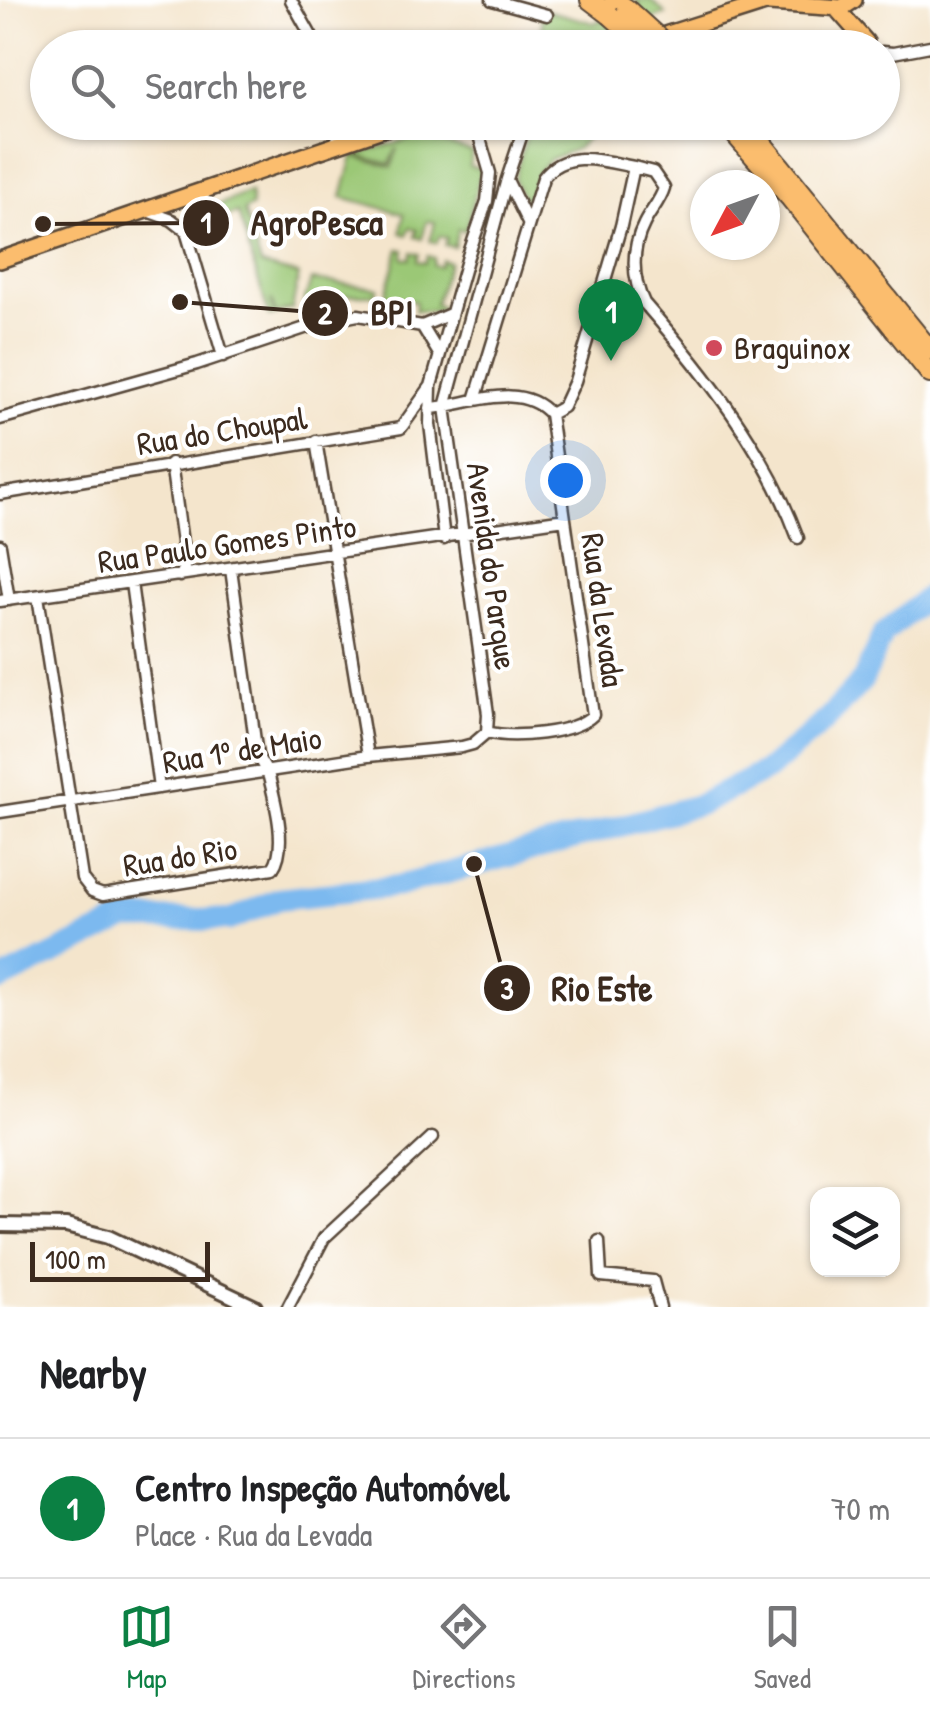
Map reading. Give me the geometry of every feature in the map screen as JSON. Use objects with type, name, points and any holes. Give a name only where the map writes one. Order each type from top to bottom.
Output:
[{"type":"highway","points":[[590,0],[617,8],[646,30]]},
{"type":"highway","points":[[617,8],[634,30]]},
{"type":"highway","points":[[740,140],[908,335],[930,350]]},
{"type":"highway","points":[[759,140],[908,335],[930,374]]},
{"type":"main road","points":[[682,30],[772,2],[848,6],[855,0],[864,30]]},
{"type":"main road","points":[[830,5],[854,30]]},
{"type":"main road","points":[[0,260],[351,140]]},
{"type":"street","points":[[290,0],[308,30]]},
{"type":"street","points":[[492,0],[546,15]]},
{"type":"street","points":[[900,50],[930,46]]},
{"type":"street","points":[[332,147],[336,140]]},
{"type":"street","name":"Avenida do Parque","points":[[444,539],[431,386],[487,202],[490,182],[480,140]]},
{"type":"street","name":"Avenida do Parque","points":[[487,732],[488,714],[445,407],[520,140]]},
{"type":"street","points":[[474,400],[544,178],[551,168],[586,158],[653,172],[664,188],[639,237],[634,258],[638,290],[644,303],[712,384],[786,504],[798,538]]},
{"type":"street","points":[[430,408],[474,400],[528,398],[542,404],[550,414],[563,407],[575,381],[634,166]]},
{"type":"street","points":[[507,179],[529,224]]},
{"type":"street","points":[[186,231],[196,204],[209,189]]},
{"type":"street","points":[[145,210],[172,220],[186,231],[223,356]]},
{"type":"street","points":[[0,419],[223,356],[322,322],[358,316],[422,326],[450,314]]},
{"type":"street","points":[[422,326],[439,354]]},
{"type":"street","points":[[446,329],[464,334]]},
{"type":"street","name":"Rua do Choupal","points":[[0,494],[400,428],[431,386]]},
{"type":"street","name":"Rua da Levada","points":[[487,732],[507,738],[576,726],[594,715],[550,414]]},
{"type":"street","points":[[316,441],[368,756]]},
{"type":"street","points":[[171,464],[185,564],[180,576]]},
{"type":"street","name":"Rua da Levada","points":[[462,536],[565,519]]},
{"type":"street","name":"Rua Paulo Gomes Pinto","points":[[4,601],[462,536]]},
{"type":"street","points":[[0,545],[4,601]]},
{"type":"street","points":[[230,569],[257,755],[268,772]]},
{"type":"street","points":[[130,583],[159,788]]},
{"type":"street","points":[[38,596],[68,802]]},
{"type":"street","name":"Rua 1º de Maio","points":[[0,812],[368,756],[462,747],[473,744],[487,732]]},
{"type":"street","name":"Rua do Rio","points":[[68,802],[82,878],[92,892],[103,894],[272,868],[280,844],[268,772]]},
{"type":"street","points":[[288,1307],[324,1238],[432,1137]]},
{"type":"street","points":[[0,1225],[66,1226],[108,1237],[255,1307]]},
{"type":"street","points":[[599,1242],[602,1276],[653,1281],[660,1307]]},
{"type":"green space","points":[[634,0],[651,0],[666,14],[626,30],[542,30],[542,9],[594,23],[640,6]]},
{"type":"green space","points":[[407,140],[430,140],[472,152],[469,166],[482,169],[465,231],[458,229],[454,247],[445,245],[447,238],[439,236],[437,243],[430,241],[435,222],[427,221],[422,239],[415,237],[417,230],[410,228],[407,235],[401,233],[404,214],[342,197],[353,156],[392,167],[397,148],[390,164],[355,155]]},
{"type":"green space","points":[[525,140],[585,140],[576,149],[550,159],[539,171],[526,203],[514,180]]},
{"type":"green space","points":[[250,192],[252,206],[244,211],[261,265],[299,275],[292,309],[276,314],[271,299],[274,315],[269,316],[238,213],[201,224],[203,211]]},
{"type":"green space","points":[[399,249],[404,250],[403,258],[410,259],[412,252],[419,254],[417,261],[425,263],[427,256],[434,258],[433,265],[439,267],[442,260],[449,262],[435,304],[442,307],[438,311],[415,311],[416,302],[385,297]]},
{"type":"green space","points":[[311,280],[378,288],[375,295],[344,295],[303,306]]},
{"type":"waterway","points":[[0,981],[126,919],[230,920],[279,899],[399,886],[701,804],[769,769],[825,721],[863,680],[883,634],[930,595]]},
{"type":"place","name":"AgroPesca","points":[[43,224]]},
{"type":"place","name":"BPI","points":[[180,302]]},
{"type":"place","name":"Braguinox","points":[[714,348]]},
{"type":"place","name":"Centro Inspeção Automóvel","points":[[611,361]]},
{"type":"place","name":"Rio Este","points":[[474,864]]}]
